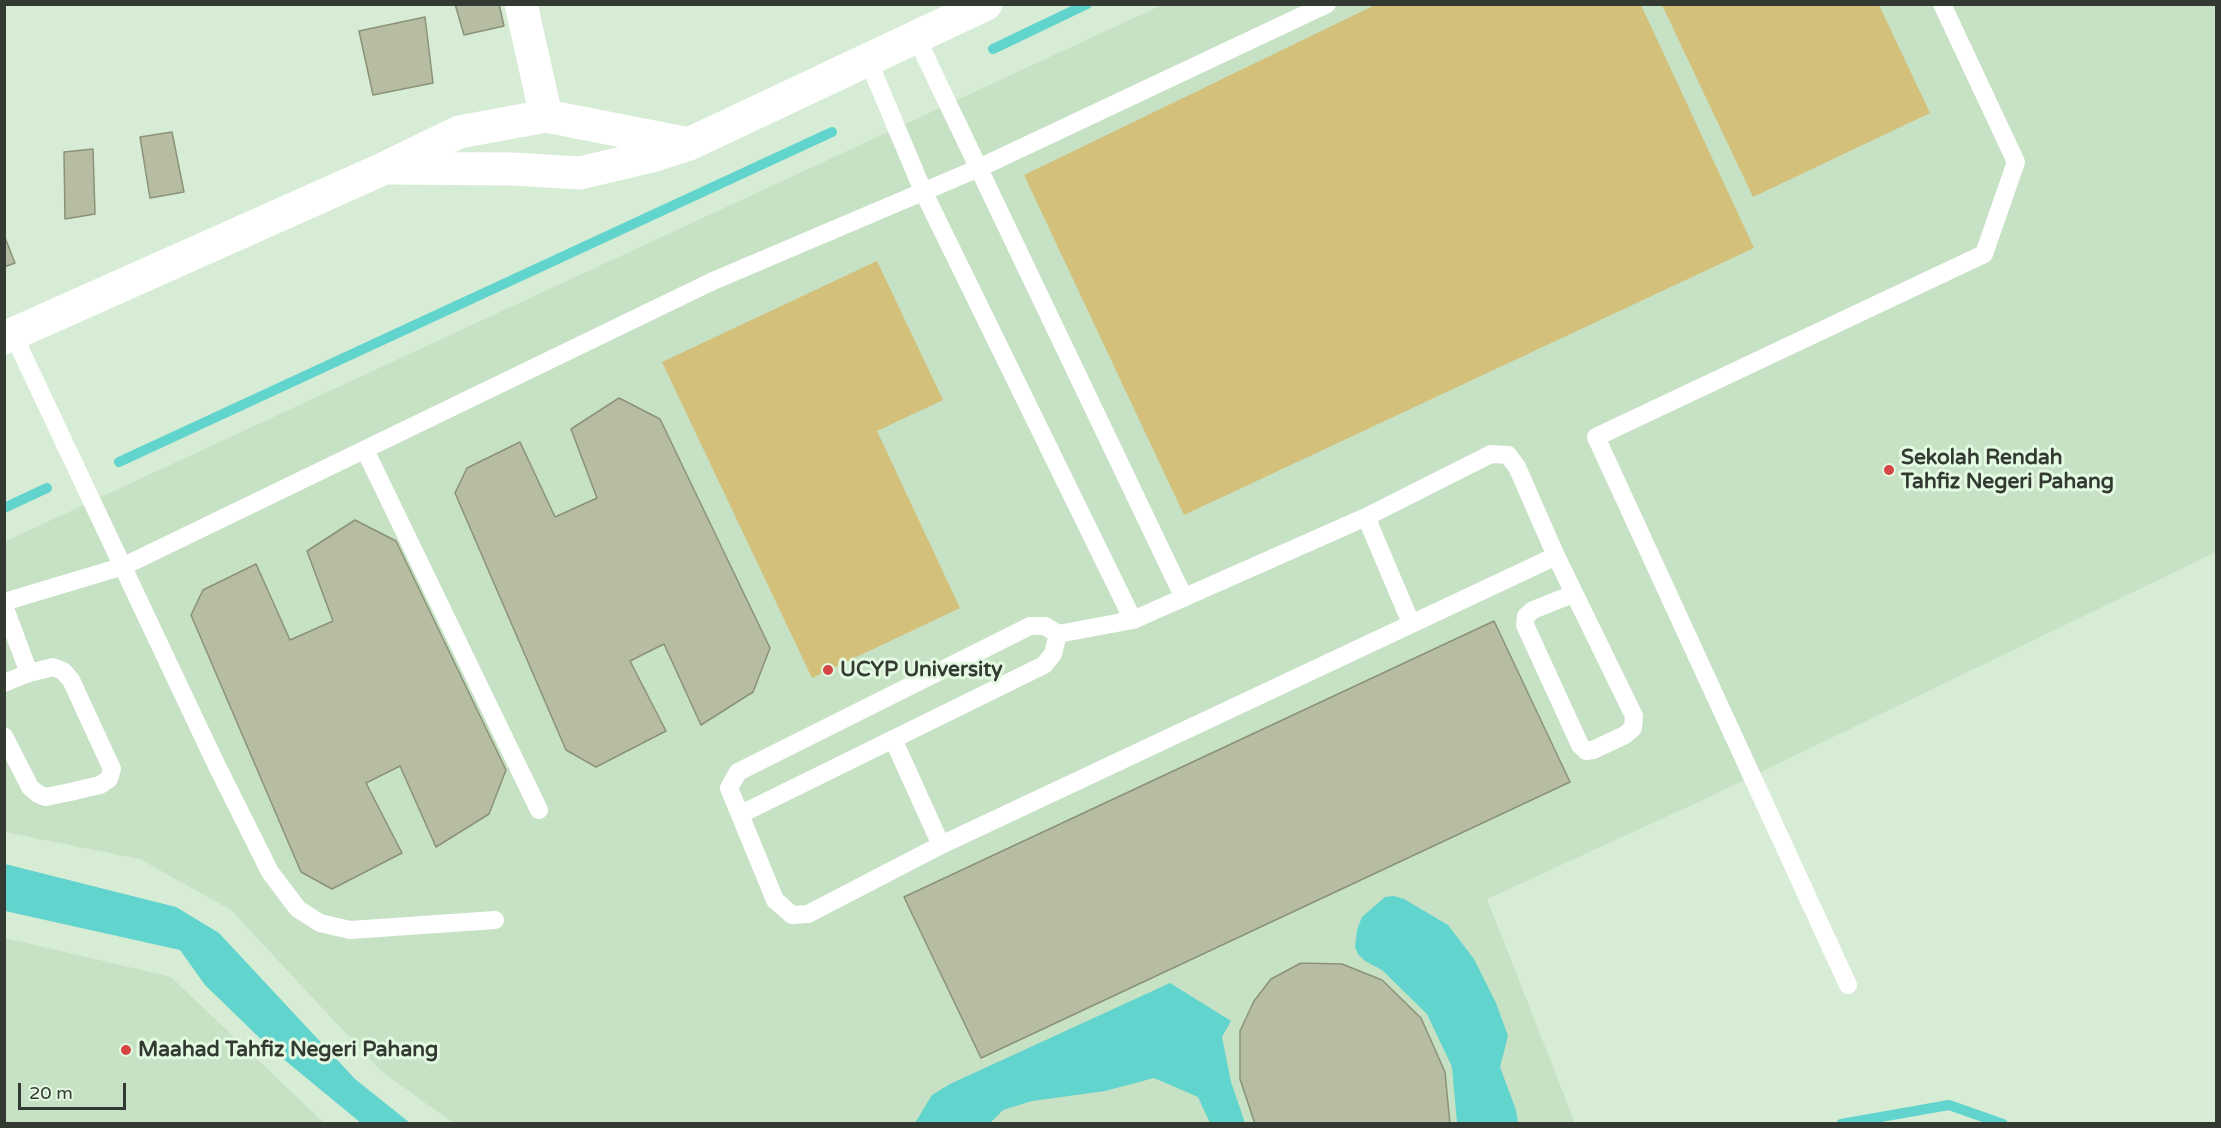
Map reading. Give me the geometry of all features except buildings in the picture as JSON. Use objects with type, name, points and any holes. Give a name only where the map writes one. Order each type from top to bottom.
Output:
[{"type":"street","points":[[521,4],[546,116]]},
{"type":"street","points":[[385,168],[580,173],[652,156],[689,144],[986,4]]},
{"type":"street","points":[[9,336],[385,168],[459,132],[546,116],[689,144]]},
{"type":"lane","points":[[29,673],[4,604],[124,566],[713,281],[979,168],[1327,4]]},
{"type":"lane","points":[[1848,985],[1596,437],[1984,254],[2016,162],[1942,4]]},
{"type":"lane","points":[[916,37],[1184,598]]},
{"type":"lane","points":[[868,60],[923,191],[1133,620]]},
{"type":"lane","points":[[9,336],[124,566],[215,762],[270,872],[298,909],[320,923],[350,930],[495,920]]},
{"type":"lane","points":[[365,450],[539,810]]},
{"type":"lane","points":[[1556,556],[940,845],[808,914],[792,915],[775,900],[729,788],[738,772],[1030,626],[1045,626],[1058,634],[1133,620],[1366,518],[1491,454],[1508,455],[1517,467],[1573,594],[1634,716],[1633,728],[1625,735],[1593,750],[1586,751],[1580,745],[1525,625],[1526,616],[1533,610],[1573,594]]},
{"type":"lane","points":[[1366,518],[1412,623]]},
{"type":"lane","points":[[741,814],[1044,665],[1053,654],[1058,634]]},
{"type":"lane","points":[[4,683],[53,667],[63,671],[72,680],[112,769],[109,779],[100,785],[70,792],[46,797],[38,794],[30,787],[4,736]]},
{"type":"lane","points":[[893,739],[940,845]]},
{"type":"shaded area","name":"UCYP University","points":[[1162,5],[2216,5],[2216,552],[1709,797],[1487,899],[1575,1123],[453,1123],[380,1070],[231,910],[140,859],[5,832],[4,542]]},
{"type":"shaded area","points":[[1375,5],[1641,5],[1754,248],[1184,515],[1024,175]]},
{"type":"shaded area","points":[[1662,5],[1879,5],[1930,113],[1753,197]]},
{"type":"shaded area","points":[[877,261],[943,400],[877,431],[960,608],[812,678],[662,362]]},
{"type":"shaded area","name":"Maahad Tahfiz Negeri Pahang","points":[[5,938],[171,977],[324,1123],[5,1123]]},
{"type":"water","points":[[5,864],[176,907],[219,933],[355,1079],[410,1123],[361,1123],[270,1048],[205,985],[180,950],[5,911]]},
{"type":"water","points":[[1394,896],[1404,899],[1448,925],[1474,959],[1496,1003],[1508,1036],[1500,1067],[1516,1110],[1518,1123],[1457,1123],[1452,1067],[1427,1014],[1382,970],[1365,961],[1358,954],[1355,947],[1357,930],[1362,917],[1385,897]]},
{"type":"water","points":[[1170,983],[1231,1021],[1222,1037],[1231,1082],[1245,1123],[1210,1123],[1198,1097],[1154,1078],[1105,1091],[1032,1101],[1003,1110],[990,1123],[915,1123],[932,1095],[950,1084]]},
{"type":"waterway","points":[[993,49],[1087,4]]},
{"type":"waterway","points":[[119,462],[832,132]]},
{"type":"waterway","points":[[4,508],[47,488]]},
{"type":"waterway","points":[[1841,1124],[1949,1105],[2003,1124]]},
{"type":"place","name":"Sekolah Rendah Tahfiz Negeri Pahang","points":[[1889,470]]},
{"type":"place","name":"UCYP University","points":[[828,670]]},
{"type":"place","name":"Maahad Tahfiz Negeri Pahang","points":[[126,1050]]}]
